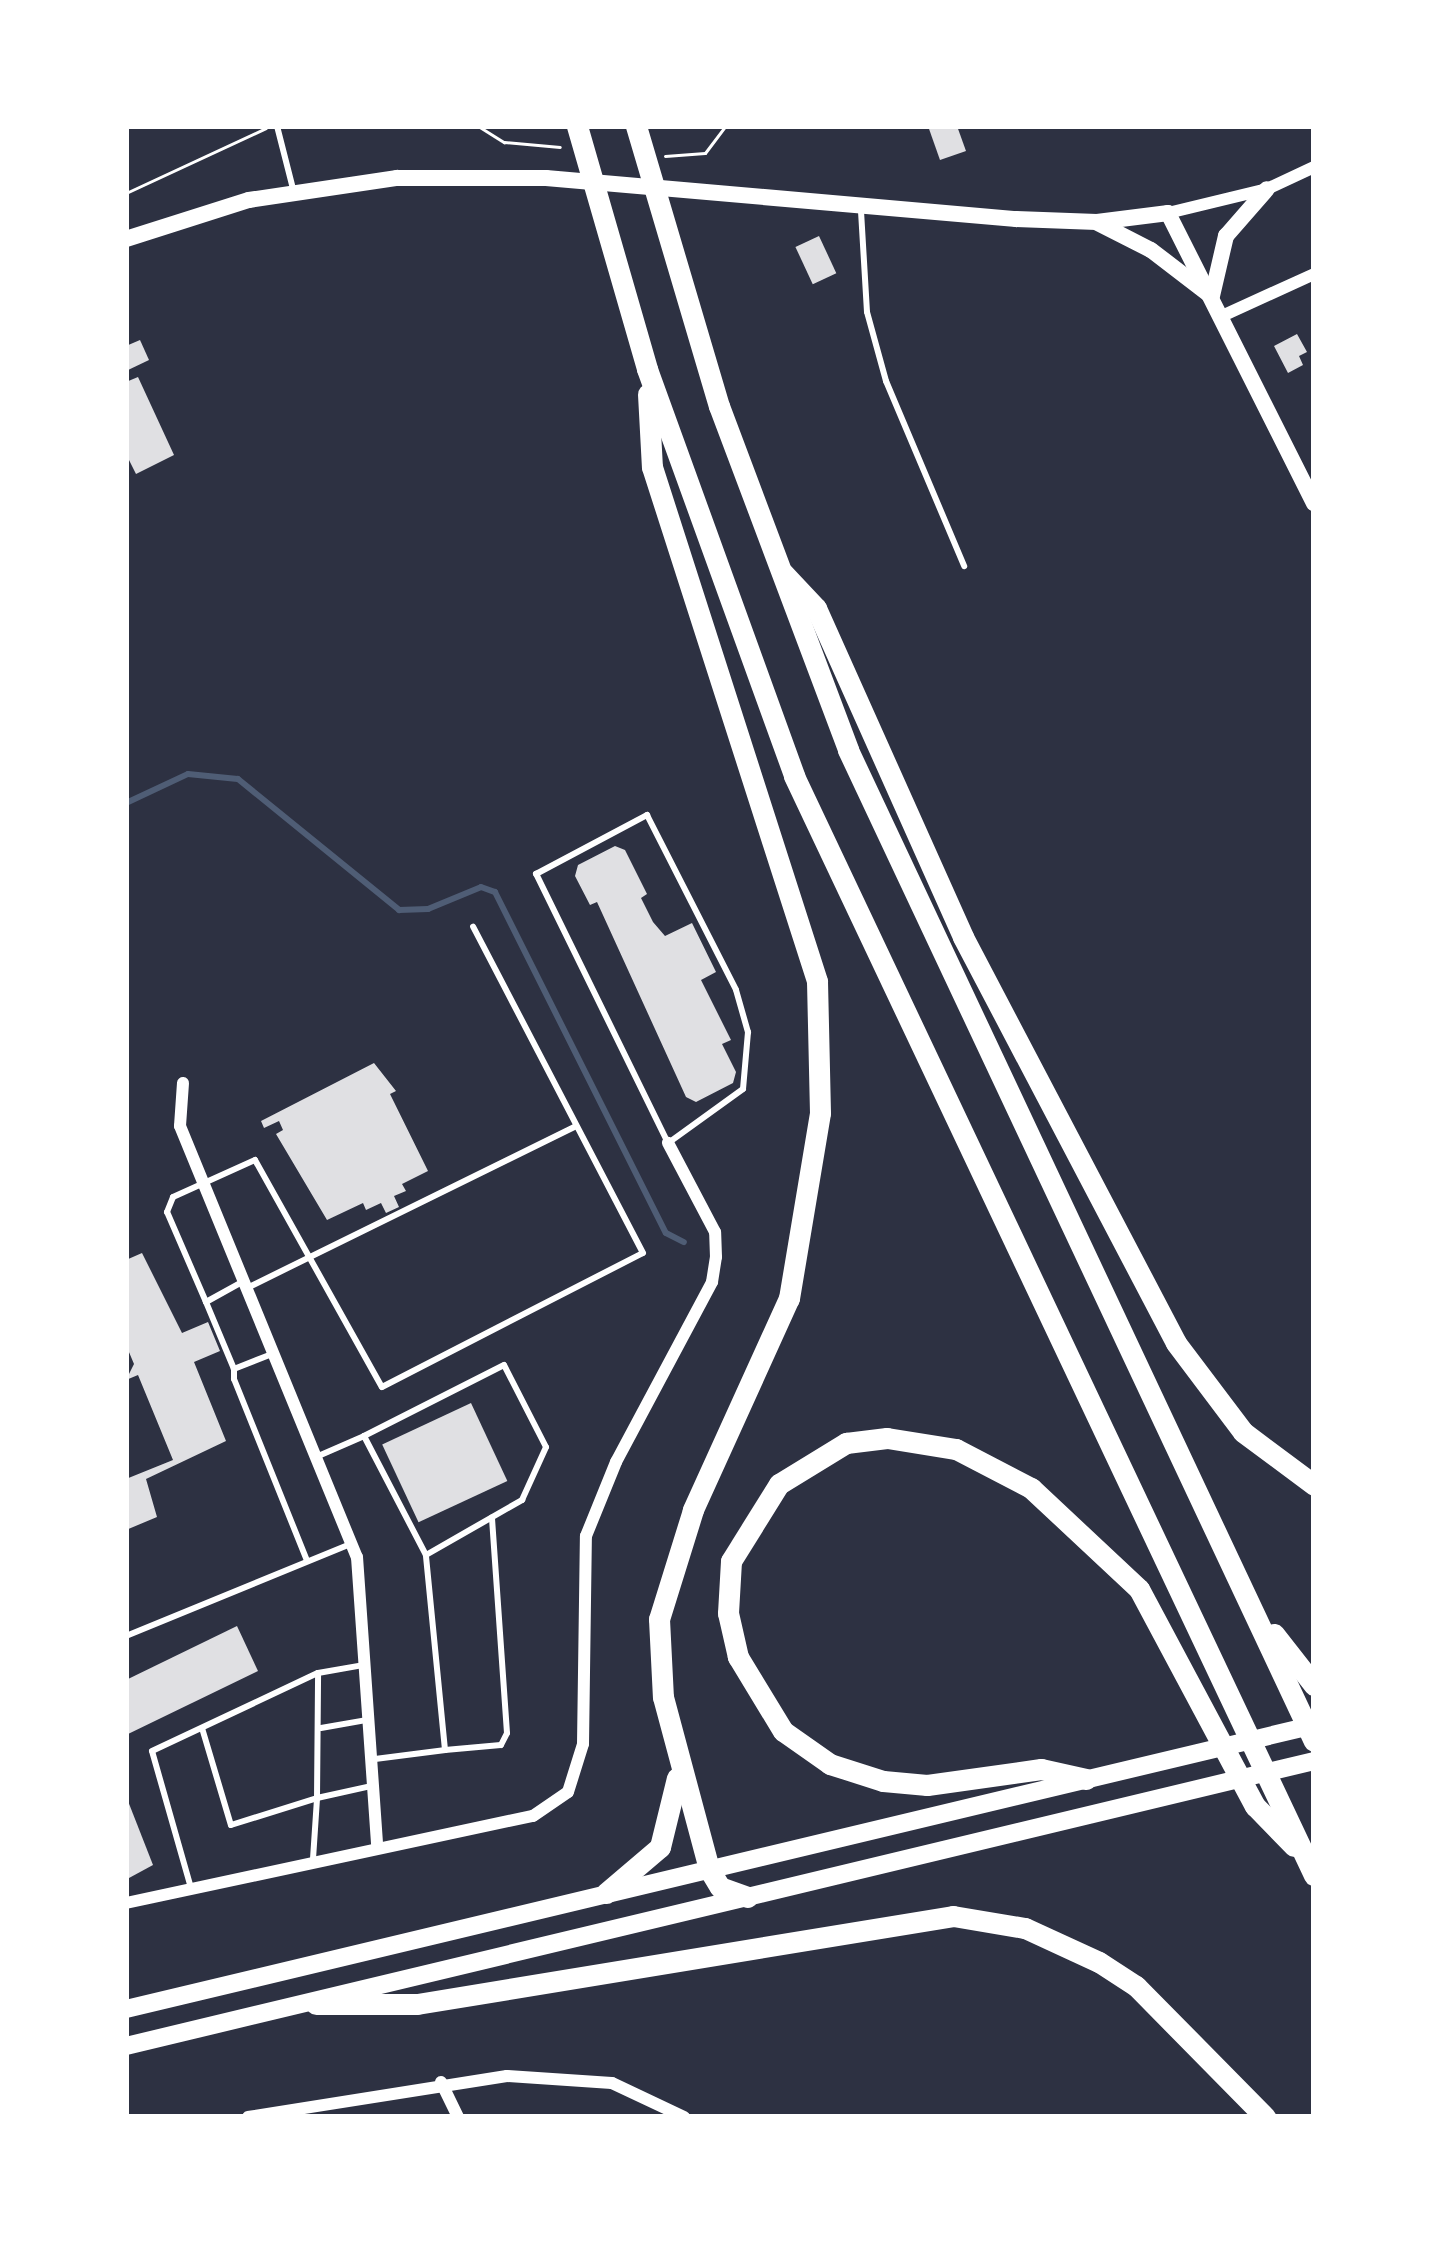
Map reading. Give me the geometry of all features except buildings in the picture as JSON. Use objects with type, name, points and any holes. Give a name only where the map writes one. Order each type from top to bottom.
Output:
[{"type":"highway","points":[[577,126],[647,369],[794,776],[1310,1867]]},
{"type":"highway","points":[[636,126],[682,289],[776,565],[931,935],[1314,1741]]},
{"type":"highway","points":[[647,369],[652,467],[790,885],[817,981],[820,1113],[789,1298],[663,1587],[658,1658],[679,1765],[709,1869],[720,1887],[747,1898]]},
{"type":"highway","points":[[776,565],[816,608],[963,937],[1176,1343],[1243,1432],[1314,1485]]},
{"type":"highway","points":[[1086,1779],[1041,1769],[948,1783],[883,1781],[830,1764],[783,1731],[738,1657],[728,1612],[731,1561],[779,1484],[809,1459],[887,1438],[956,1449],[1031,1488],[1139,1589],[1255,1806],[1310,1867]]},
{"type":"highway","points":[[1248,1602],[1314,1685]]},
{"type":"highway","points":[[606,1893],[660,1847],[672,1824],[679,1765]]},
{"type":"highway","points":[[316,2004],[417,2004],[866,1924],[990,1920],[1058,1940],[1136,1986],[1265,2117]]},
{"type":"main road","points":[[126,239],[294,193],[397,178],[546,178],[1097,222],[1168,213],[1314,503]]},
{"type":"main road","points":[[1212,297],[1226,236],[1267,189]]},
{"type":"main road","points":[[1097,222],[1151,250],[1212,297]]},
{"type":"main road","points":[[126,2009],[1314,1725]]},
{"type":"main road","points":[[126,2046],[1314,1761]]},
{"type":"street","points":[[1168,213],[1267,189],[1314,167]]},
{"type":"street","points":[[1222,316],[1314,274]]},
{"type":"street","points":[[183,1083],[180,1126],[351,1543],[368,1664],[377,1844]]},
{"type":"street","points":[[126,1903],[377,1844],[533,1816],[568,1792],[581,1766],[586,1536],[616,1462],[712,1282],[716,1257],[715,1232],[668,1143]]},
{"type":"street","points":[[252,2117],[441,2082],[612,2083],[684,2117]]},
{"type":"street","points":[[441,2082],[458,2117]]},
{"type":"lane","points":[[274,126],[294,193]]},
{"type":"lane","points":[[862,206],[867,312],[886,381],[964,566]]},
{"type":"lane","points":[[647,815],[736,990],[748,1032],[743,1089],[668,1143],[536,874],[647,815]]},
{"type":"lane","points":[[307,1562],[234,1369],[167,1213],[173,1198],[255,1160],[382,1387],[643,1253],[473,927]]},
{"type":"lane","points":[[206,1303],[313,1261],[576,1126]]},
{"type":"lane","points":[[234,1369],[274,1353]]},
{"type":"lane","points":[[316,1457],[503,1365],[546,1447],[521,1501],[425,1555]]},
{"type":"lane","points":[[364,1436],[425,1555],[445,1750]]},
{"type":"lane","points":[[373,1760],[501,1745],[507,1733],[491,1518]]},
{"type":"lane","points":[[126,1636],[351,1543]]},
{"type":"lane","points":[[191,1888],[152,1751],[319,1673],[368,1664]]},
{"type":"lane","points":[[313,1859],[319,1673]]},
{"type":"lane","points":[[319,1728],[371,1719]]},
{"type":"lane","points":[[202,1728],[231,1825],[374,1786]]},
{"type":"path","points":[[126,193],[274,126]]},
{"type":"waterway","points":[[126,803],[188,774],[238,779],[399,910],[428,909],[481,887],[495,892],[666,1233],[684,1242]]}]
